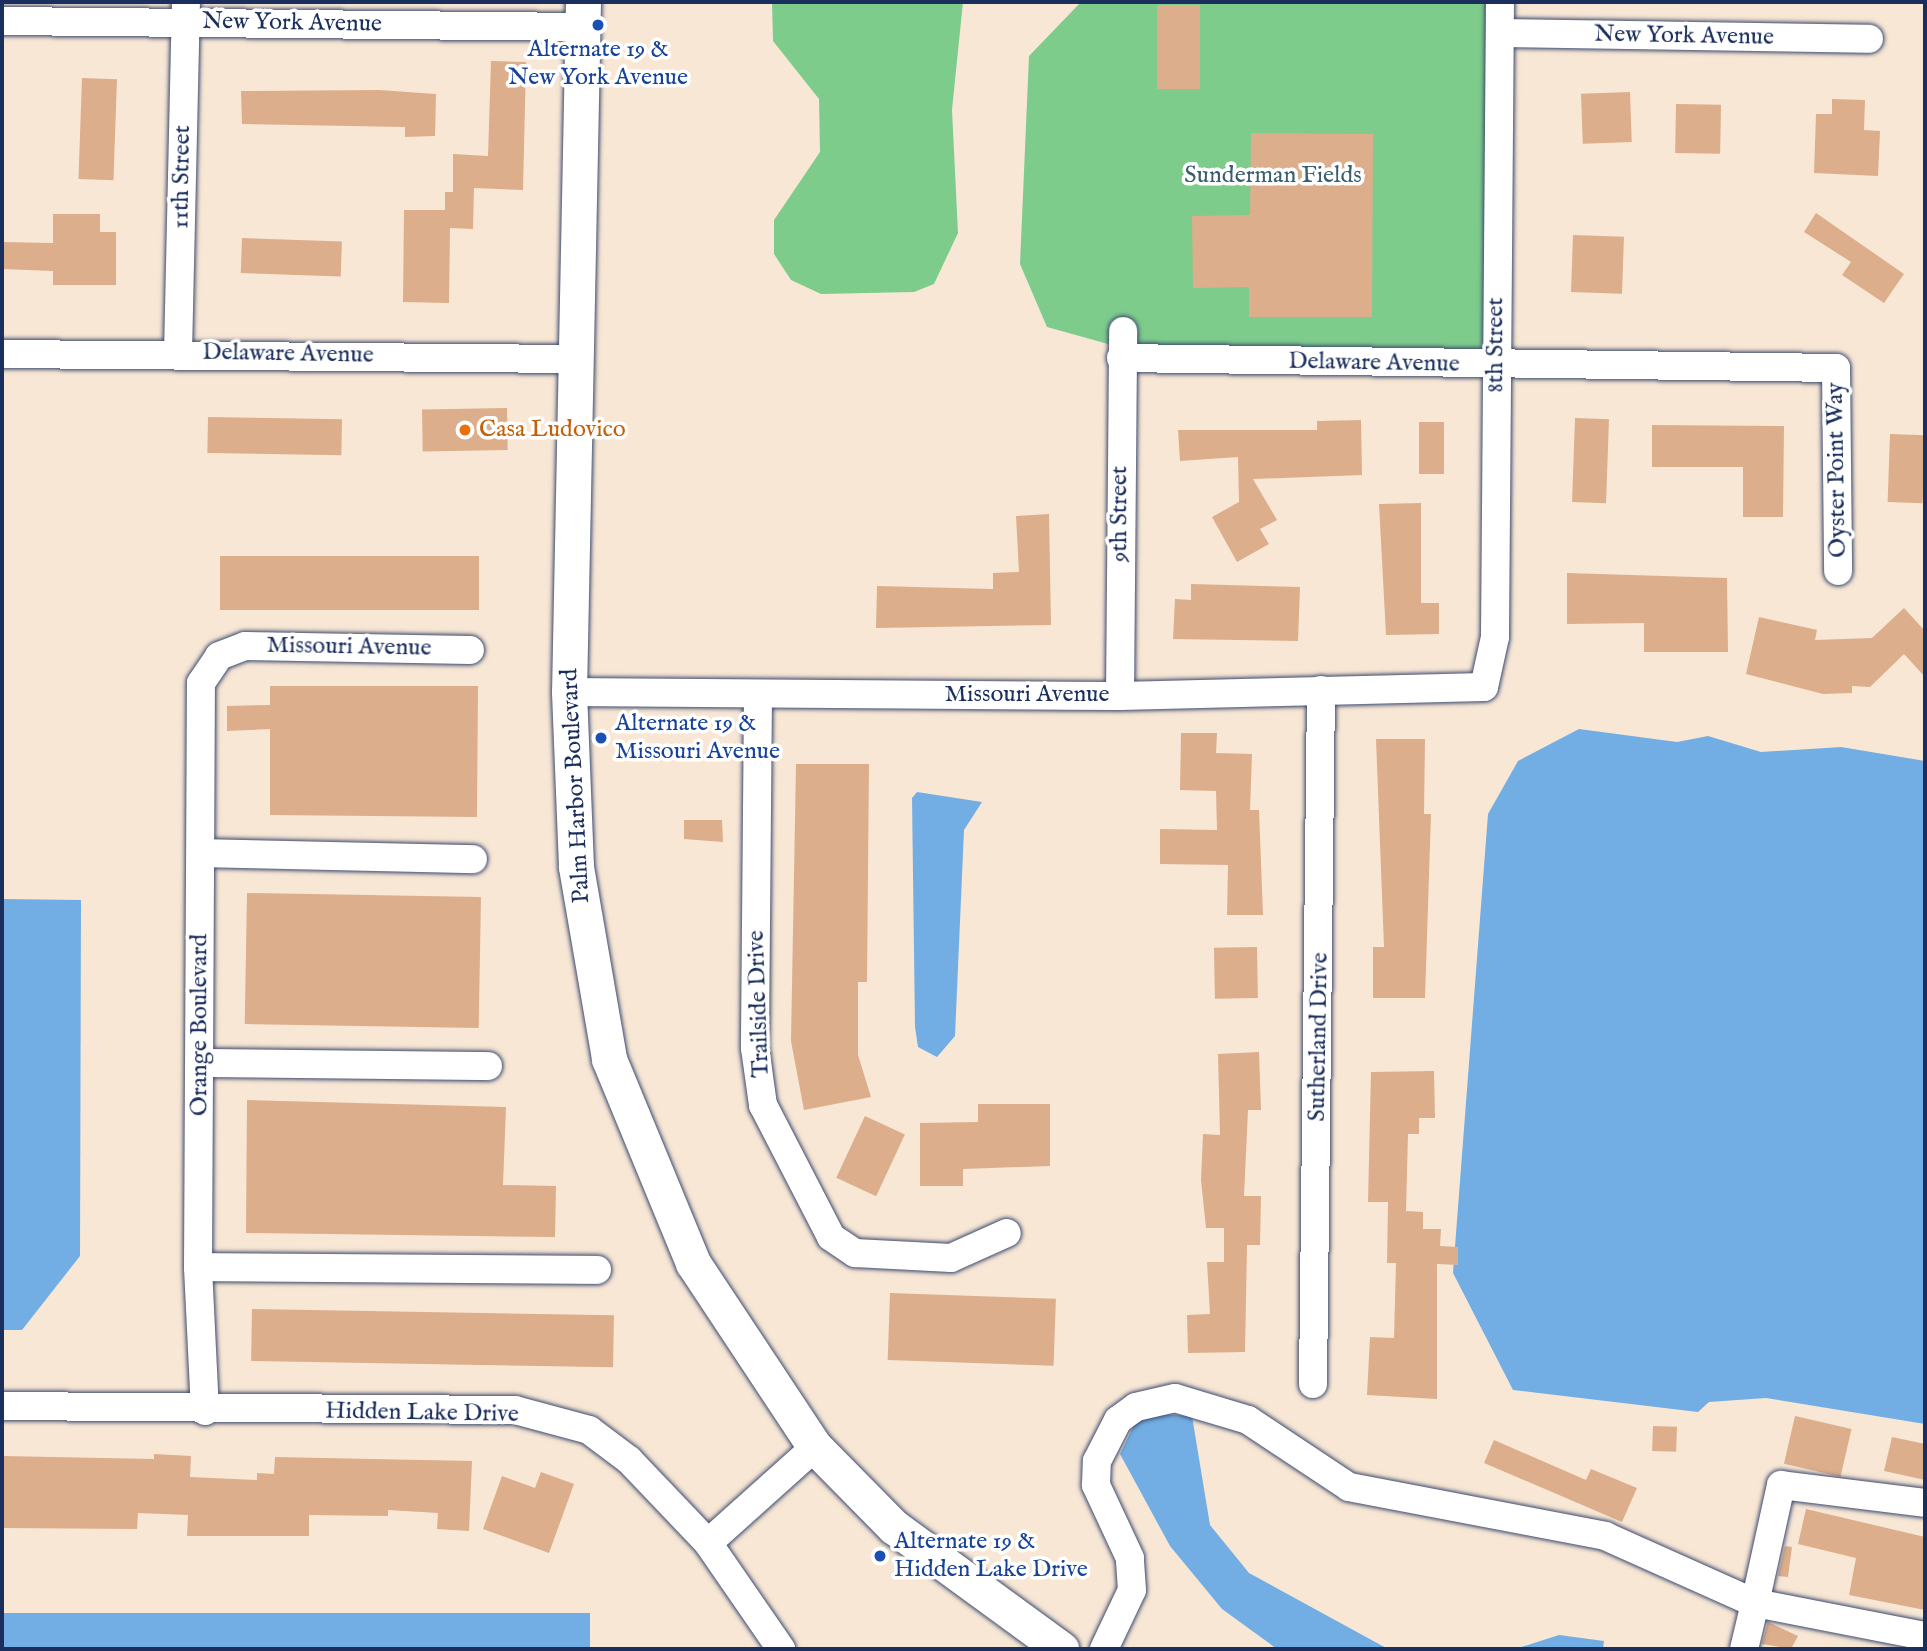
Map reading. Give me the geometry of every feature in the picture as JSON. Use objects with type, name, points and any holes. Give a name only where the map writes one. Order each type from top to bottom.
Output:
[{"type":"main road","name":"Palm Harbor Boulevard","points":[[583,14],[569,692],[576,867],[609,1059],[693,1263],[815,1447],[894,1527],[1061,1649]]},
{"type":"street","name":"8th Street","points":[[1484,687],[1496,636],[1500,2]]},
{"type":"street","name":"New York Avenue","points":[[2,21],[186,12],[583,14]]},
{"type":"street","name":"11th Street","points":[[178,353],[186,12]]},
{"type":"street","name":"New York Avenue","points":[[1500,33],[1869,39]]},
{"type":"street","name":"Delaware Avenue","points":[[1122,344],[1496,366],[1836,368]]},
{"type":"street","name":"9th Street","points":[[1120,696],[1122,344]]},
{"type":"street","name":"Delaware Avenue","points":[[2,354],[178,353],[574,359]]},
{"type":"street","name":"Oyster Point Way","points":[[1836,368],[1838,571]]},
{"type":"street","name":"Missouri Avenue","points":[[228,650],[280,644],[470,649]]},
{"type":"street","name":"Orange Boulevard","points":[[205,1410],[198,1267],[201,683],[228,650]]},
{"type":"street","name":"Missouri Avenue","points":[[569,692],[1120,696],[1484,687]]},
{"type":"street","name":"Sutherland Drive","points":[[1313,1384],[1321,690]]},
{"type":"street","name":"Trailside Drive","points":[[758,694],[755,1048],[763,1105],[831,1237],[855,1253],[951,1258],[1007,1233]]},
{"type":"street","points":[[201,853],[473,859]]},
{"type":"street","points":[[200,1063],[488,1066]]},
{"type":"street","points":[[198,1267],[597,1270]]},
{"type":"street","points":[[1104,1649],[1132,1590],[1130,1558],[1096,1485],[1097,1461],[1118,1420],[1136,1407],[1175,1398],[1248,1420],[1349,1487],[1605,1536],[1755,1603],[1925,1636]]},
{"type":"street","name":"Hidden Lake Drive","points":[[2,1406],[205,1410],[515,1410],[589,1430],[629,1460],[708,1543],[781,1649]]},
{"type":"street","points":[[708,1543],[815,1447]]},
{"type":"street","points":[[1744,1649],[1781,1485],[1925,1503]]},
{"type":"green space","points":[[772,2],[963,2],[952,110],[958,233],[934,284],[914,292],[821,294],[791,280],[774,254],[774,220],[820,152],[819,99],[773,41]]},
{"type":"green space","name":"Sunderman Fields","points":[[1081,2],[1494,2],[1488,352],[1126,349],[1047,327],[1020,264],[1029,56]]},
{"type":"water","points":[[1579,729],[1677,742],[1708,736],[1761,752],[1841,747],[1925,761],[1925,1424],[1766,1398],[1709,1402],[1698,1412],[1513,1390],[1453,1273],[1488,814],[1518,761]]},
{"type":"water","points":[[917,792],[982,802],[964,830],[955,1036],[937,1057],[918,1047],[915,1027],[912,798]]},
{"type":"water","points":[[2,899],[81,900],[80,1256],[22,1330],[2,1330]]},
{"type":"water","points":[[1160,1414],[1192,1416],[1210,1525],[1249,1573],[1388,1649],[1277,1649],[1222,1609],[1170,1546],[1120,1454],[1135,1423]]},
{"type":"water","points":[[2,1613],[590,1613],[590,1649],[2,1649]]},
{"type":"water","points":[[1559,1635],[1604,1641],[1603,1649],[1515,1649]]},
{"type":"building","points":[[1157,5],[1200,5],[1200,89],[1157,89]]},
{"type":"building","points":[[491,61],[526,62],[523,190],[474,188],[473,229],[450,228],[449,303],[403,302],[404,210],[445,210],[445,192],[453,192],[453,154],[488,156]]},
{"type":"building","points":[[82,78],[117,79],[113,180],[78,179]]},
{"type":"building","points":[[379,90],[436,94],[435,136],[405,137],[405,127],[242,124],[241,91]]},
{"type":"building","points":[[1630,92],[1632,142],[1583,144],[1581,94]]},
{"type":"building","points":[[1832,99],[1865,100],[1864,130],[1880,131],[1878,176],[1814,173],[1816,114],[1832,114]]},
{"type":"building","points":[[1676,104],[1721,105],[1720,154],[1675,153]]},
{"type":"building","points":[[1251,133],[1373,134],[1372,317],[1249,317],[1249,287],[1193,288],[1192,216],[1250,215]]},
{"type":"building","points":[[1816,213],[1904,274],[1884,303],[1842,275],[1851,262],[1804,232]]},
{"type":"building","points":[[53,214],[100,214],[100,232],[116,232],[116,285],[53,285],[53,271],[2,269],[2,242],[53,243]]},
{"type":"building","points":[[1573,235],[1624,237],[1622,294],[1571,292]]},
{"type":"building","points":[[242,238],[342,241],[341,276],[241,273]]},
{"type":"building","name":"Casa Ludovico","points":[[507,408],[508,450],[423,451],[422,409]]},
{"type":"building","points":[[208,417],[342,419],[341,455],[207,453]]},
{"type":"building","points":[[1575,418],[1609,419],[1606,503],[1572,502]]},
{"type":"building","points":[[1361,420],[1362,475],[1253,479],[1277,520],[1260,529],[1269,544],[1237,562],[1212,517],[1239,502],[1238,457],[1180,461],[1178,430],[1317,430],[1317,421]]},
{"type":"building","points":[[1419,422],[1444,422],[1444,474],[1419,474]]},
{"type":"building","points":[[1652,425],[1784,426],[1783,517],[1743,517],[1743,467],[1652,467]]},
{"type":"building","points":[[1890,434],[1925,435],[1923,503],[1888,502]]},
{"type":"building","points":[[1421,503],[1421,603],[1439,603],[1439,634],[1386,635],[1379,504]]},
{"type":"building","points":[[1049,514],[1051,625],[876,628],[877,586],[993,589],[993,573],[1019,572],[1016,516]]},
{"type":"building","points":[[220,556],[479,556],[479,610],[220,610]]},
{"type":"building","points":[[1567,573],[1727,578],[1728,652],[1644,652],[1644,623],[1567,624]]},
{"type":"building","points":[[1191,584],[1300,587],[1298,641],[1173,639],[1175,599],[1191,600]]},
{"type":"building","points":[[1904,608],[1925,631],[1925,677],[1904,654],[1870,687],[1852,686],[1852,693],[1823,694],[1746,674],[1759,617],[1817,630],[1815,640],[1872,638]]},
{"type":"building","points":[[270,686],[478,686],[477,817],[270,815],[270,729],[227,731],[227,706],[270,705]]},
{"type":"building","points":[[1181,733],[1217,733],[1216,753],[1252,754],[1250,810],[1259,810],[1263,915],[1227,915],[1228,865],[1160,864],[1160,829],[1217,830],[1216,791],[1180,790]]},
{"type":"building","points":[[1376,739],[1425,739],[1424,814],[1431,814],[1425,998],[1373,998],[1373,947],[1384,947]]},
{"type":"building","points":[[796,764],[869,764],[867,982],[858,982],[858,1055],[871,1097],[804,1110],[791,1041]]},
{"type":"building","points":[[684,820],[722,820],[723,842],[684,839]]},
{"type":"building","points":[[247,893],[481,897],[479,1028],[245,1024]]},
{"type":"building","points":[[1257,947],[1258,998],[1215,999],[1214,948]]},
{"type":"building","points":[[1259,1052],[1261,1110],[1248,1110],[1244,1196],[1261,1196],[1260,1245],[1247,1245],[1245,1352],[1188,1353],[1187,1315],[1210,1314],[1207,1262],[1224,1262],[1224,1228],[1206,1228],[1201,1180],[1203,1134],[1220,1135],[1218,1054]]},
{"type":"building","points":[[1434,1071],[1435,1118],[1419,1118],[1419,1134],[1408,1134],[1406,1211],[1423,1212],[1423,1229],[1441,1229],[1440,1246],[1458,1247],[1458,1265],[1437,1264],[1437,1399],[1367,1395],[1370,1337],[1394,1338],[1396,1263],[1387,1263],[1388,1202],[1368,1202],[1371,1072]]},
{"type":"building","points":[[247,1100],[506,1107],[503,1185],[556,1186],[555,1237],[246,1233]]},
{"type":"building","points":[[978,1104],[1050,1104],[1050,1166],[963,1169],[963,1186],[920,1186],[920,1123],[978,1122]]},
{"type":"building","points":[[865,1116],[905,1135],[876,1196],[836,1178]]},
{"type":"building","points":[[890,1293],[1056,1299],[1054,1366],[888,1360]]},
{"type":"building","points":[[252,1309],[614,1315],[613,1367],[251,1361]]},
{"type":"building","points":[[1795,1416],[1852,1429],[1840,1477],[1784,1464]]},
{"type":"building","points":[[1653,1426],[1677,1427],[1676,1452],[1652,1451]]},
{"type":"building","points":[[1892,1437],[1925,1444],[1925,1480],[1884,1471]]},
{"type":"building","points":[[1494,1440],[1586,1480],[1591,1469],[1637,1488],[1622,1522],[1484,1463]]},
{"type":"building","points":[[154,1454],[191,1456],[190,1477],[257,1480],[257,1473],[274,1474],[275,1457],[472,1461],[469,1531],[437,1529],[438,1513],[388,1510],[388,1516],[309,1515],[309,1536],[187,1536],[188,1515],[138,1513],[137,1529],[2,1528],[2,1456],[154,1459]]},
{"type":"building","points":[[541,1472],[574,1484],[549,1553],[483,1529],[502,1476],[535,1488]]},
{"type":"building","points":[[1806,1509],[1925,1537],[1925,1610],[1849,1595],[1856,1558],[1798,1544]]},
{"type":"building","points":[[1785,1546],[1792,1547],[1788,1577],[1778,1576]]},
{"type":"building","points":[[1768,1622],[1798,1636],[1791,1649],[1762,1644]]},
{"type":"place","name":"Alternate 19 & New York Avenue","points":[[598,25]]},
{"type":"place","name":"Casa Ludovico","points":[[465,430]]},
{"type":"place","name":"Alternate 19 & Missouri Avenue","points":[[601,738]]},
{"type":"place","name":"Alternate 19 & Hidden Lake Drive","points":[[880,1556]]}]
